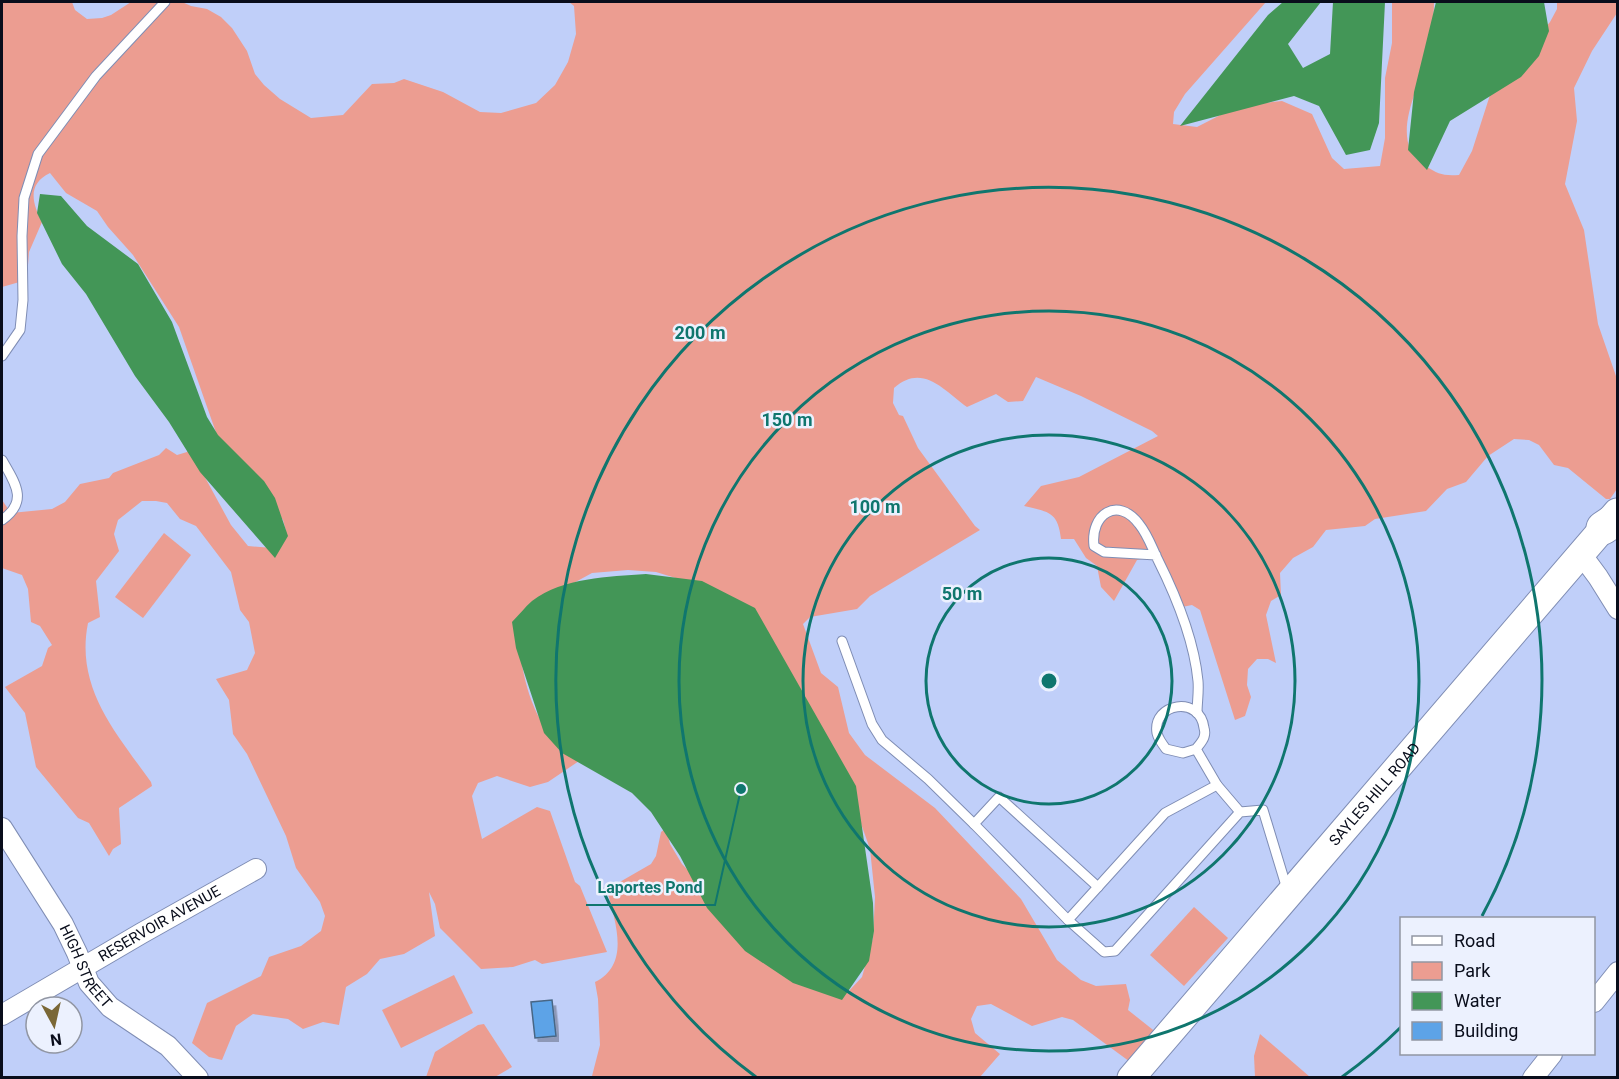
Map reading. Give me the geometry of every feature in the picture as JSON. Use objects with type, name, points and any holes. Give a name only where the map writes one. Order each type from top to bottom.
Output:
[{"type":"main road","name":"SAYLES HILL ROAD","points":[[1131,1077],[1613,519]]},
{"type":"street","points":[[1581,554],[1617,609]]},
{"type":"street","name":"HIGH STREET","points":[[2,828],[63,924],[89,983],[110,1007],[168,1046],[198,1077]]},
{"type":"street","name":"RESERVOIR AVENUE","points":[[2,1015],[256,868]]},
{"type":"street","points":[[1595,1000],[1617,972]]},
{"type":"street","points":[[1533,1077],[1550,1055]]},
{"type":"lane","points":[[2,356],[20,330],[23,300],[24,198],[38,154],[96,76],[165,2]]},
{"type":"lane","points":[[2,460],[14,482],[18,504],[2,520]]},
{"type":"lane","points":[[1156,555],[1104,552],[1094,546],[1093,536],[1096,524],[1101,516],[1110,511],[1121,510],[1131,514],[1149,540],[1156,555],[1181,609],[1198,682],[1197,713]]},
{"type":"lane","points":[[842,640],[869,716],[882,740],[928,779],[1068,920],[1104,952],[1115,951],[1240,812],[1263,810],[1289,894]]},
{"type":"lane","points":[[1178,706],[1192,708],[1203,720],[1205,735],[1196,749],[1183,753],[1166,749],[1157,734],[1158,720],[1165,711],[1178,706]]},
{"type":"lane","points":[[1196,749],[1217,785],[1240,812]]},
{"type":"lane","points":[[1068,920],[1165,813],[1217,785]]},
{"type":"lane","points":[[974,824],[999,797],[1098,887]]},
{"type":"green space","points":[[2,2],[72,2],[75,10],[87,19],[111,15],[131,2],[182,2],[207,9],[221,17],[232,28],[247,51],[255,74],[264,85],[280,99],[311,118],[343,115],[372,84],[394,83],[404,79],[443,92],[480,112],[501,113],[536,103],[555,85],[568,62],[576,34],[574,6],[569,2],[1266,2],[1185,94],[1174,112],[1173,124],[1197,127],[1238,106],[1282,101],[1312,114],[1332,158],[1344,169],[1380,166],[1385,138],[1385,78],[1392,43],[1392,2],[1434,2],[1427,56],[1409,114],[1408,143],[1414,155],[1425,166],[1441,174],[1459,175],[1472,151],[1490,95],[1550,22],[1557,9],[1557,2],[1617,2],[1617,13],[1592,51],[1574,88],[1577,121],[1565,184],[1584,230],[1598,324],[1617,379],[1617,489],[1610,499],[1606,499],[1568,468],[1554,465],[1539,445],[1529,440],[1514,439],[1488,456],[1466,482],[1447,489],[1426,511],[1375,519],[1365,526],[1326,530],[1313,547],[1293,558],[1280,573],[1281,595],[1271,601],[1266,615],[1276,663],[1268,659],[1257,659],[1248,669],[1247,685],[1251,697],[1245,716],[1235,720],[1200,610],[1192,605],[1177,608],[1152,557],[1137,560],[1114,601],[1101,587],[1097,566],[1086,558],[1074,539],[1061,539],[1057,523],[1050,514],[1024,506],[1041,486],[1079,477],[1158,436],[1081,396],[1036,377],[1023,401],[1008,402],[996,394],[967,407],[932,381],[914,378],[904,381],[894,388],[893,403],[899,415],[903,416],[918,448],[980,530],[870,596],[857,609],[810,617],[803,624],[821,673],[838,687],[849,733],[865,755],[935,808],[1021,899],[1057,960],[1081,980],[1096,986],[1126,984],[1130,1000],[1128,1010],[1162,1037],[1137,1067],[1073,1020],[1062,1017],[1032,1026],[991,1004],[977,1006],[971,1019],[975,1033],[1000,1054],[980,1077],[590,1077],[600,1045],[595,982],[606,975],[617,955],[617,931],[608,894],[618,883],[651,864],[656,856],[661,832],[666,828],[670,844],[682,864],[735,919],[836,994],[848,992],[862,977],[873,938],[875,897],[870,849],[843,773],[708,588],[656,572],[628,570],[592,573],[570,585],[519,641],[525,681],[534,708],[548,732],[559,745],[579,761],[548,782],[530,787],[497,776],[478,783],[472,796],[482,839],[537,807],[550,811],[575,882],[580,886],[607,952],[542,964],[535,960],[513,967],[481,969],[440,928],[435,904],[429,892],[435,936],[404,954],[380,959],[367,974],[346,987],[339,1025],[323,1022],[303,1029],[288,1019],[253,1014],[236,1026],[222,1060],[209,1057],[192,1043],[207,1003],[261,976],[269,957],[301,946],[321,931],[325,916],[320,902],[296,868],[286,836],[247,754],[233,734],[229,700],[216,679],[247,670],[255,653],[249,622],[240,610],[231,572],[196,526],[180,519],[167,503],[142,501],[118,520],[114,534],[119,551],[96,581],[100,617],[88,623],[87,668],[101,708],[152,786],[119,808],[121,844],[113,849],[109,856],[89,823],[78,818],[36,767],[25,713],[5,687],[42,666],[48,648],[52,645],[40,626],[31,622],[28,589],[22,575],[2,568],[2,500],[11,513],[52,509],[65,502],[80,484],[109,478],[113,473],[159,455],[166,448],[177,455],[187,452],[189,448],[231,525],[248,546],[273,548],[286,531],[283,520],[263,493],[226,461],[179,327],[133,255],[97,211],[66,193],[50,173],[43,177],[35,188],[34,201],[42,222],[29,252],[23,281],[2,287]]},
{"type":"green space","points":[[164,533],[191,555],[143,618],[115,597]]},
{"type":"green space","points":[[1194,907],[1228,938],[1184,986],[1150,955]]},
{"type":"green space","points":[[454,975],[473,1013],[401,1048],[382,1010]]},
{"type":"green space","points":[[484,1024],[512,1067],[495,1077],[426,1077],[435,1052],[478,1025]]},
{"type":"green space","points":[[1260,1034],[1310,1077],[1255,1077],[1254,1056]]},
{"type":"water","points":[[1283,2],[1321,2],[1288,44],[1303,68],[1330,54],[1333,2],[1385,2],[1379,123],[1370,150],[1346,155],[1319,106],[1294,96],[1180,126],[1268,15]]},
{"type":"water","points":[[1436,2],[1544,2],[1549,31],[1539,56],[1521,77],[1450,121],[1427,170],[1408,150],[1414,92]]},
{"type":"water","points":[[40,194],[61,196],[87,226],[138,264],[172,322],[207,417],[218,435],[264,481],[275,498],[288,536],[275,558],[200,472],[169,422],[135,376],[86,294],[62,264],[37,213]]},
{"type":"water","points":[[646,574],[702,581],[755,608],[856,786],[873,903],[874,931],[869,961],[842,1000],[793,983],[745,951],[707,908],[680,856],[651,812],[632,793],[562,753],[544,733],[516,648],[512,622],[532,601],[558,587],[587,580]]},
{"type":"building","points":[[552,1000],[556,1036],[535,1038],[531,1002]]},
{"type":"place","name":"Laportes Pond","points":[[741,789]]}]
